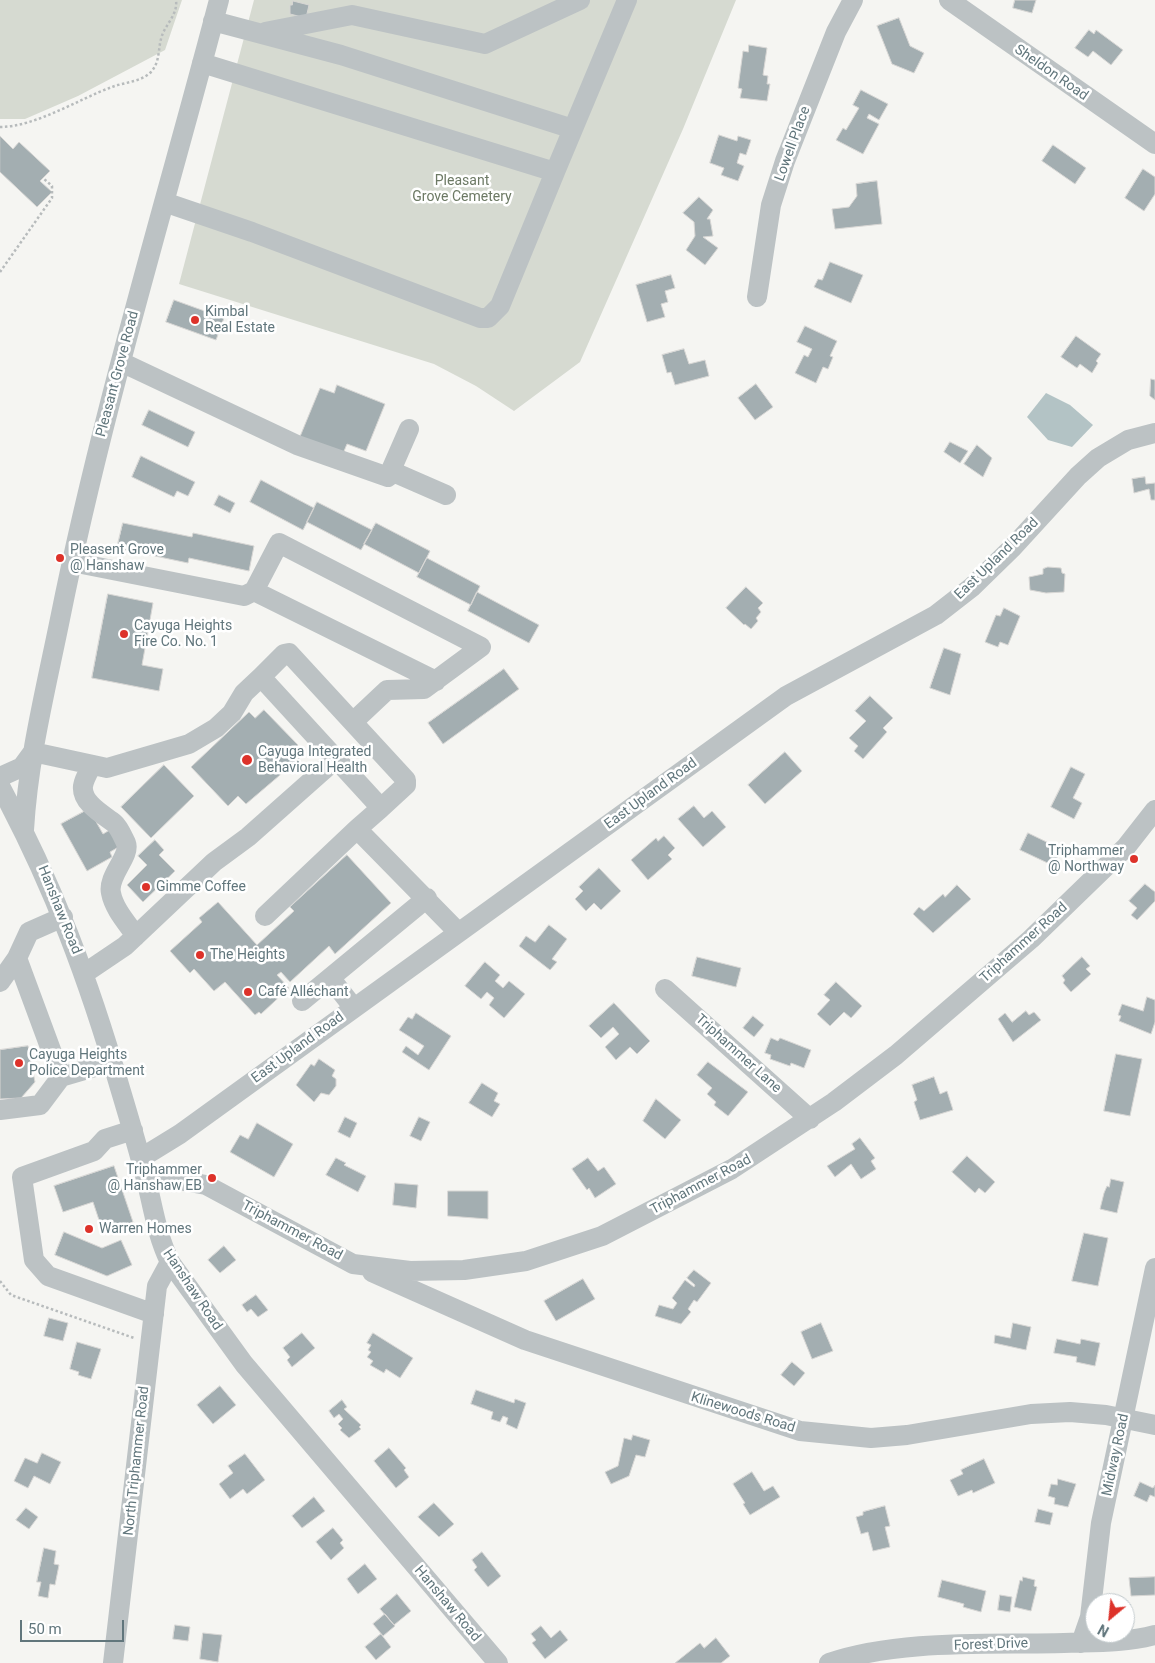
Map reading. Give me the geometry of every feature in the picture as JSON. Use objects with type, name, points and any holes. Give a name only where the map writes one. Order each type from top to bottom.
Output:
[{"type":"street","name":"Pleasant Grove Road","points":[[24,830],[34,752],[80,521],[219,0]]},
{"type":"street","points":[[260,33],[352,15],[485,44],[580,0]]},
{"type":"street","points":[[164,202],[262,235],[480,318],[488,318],[500,306],[627,0]]},
{"type":"street","name":"Lowell Place","points":[[757,296],[772,205],[785,161],[836,32],[853,0]]},
{"type":"street","name":"Sheldon Road","points":[[954,2],[1155,144]]},
{"type":"street","points":[[213,21],[340,55],[573,129]]},
{"type":"street","points":[[202,64],[555,172]]},
{"type":"street","points":[[121,362],[297,445],[388,477],[409,429]]},
{"type":"street","name":"East Upland Road","points":[[141,1158],[180,1134],[786,696],[936,615],[972,588],[1013,547],[1078,476],[1098,458],[1128,440],[1155,433]]},
{"type":"street","points":[[391,471],[446,495]]},
{"type":"street","points":[[72,562],[244,596],[254,591],[279,542],[481,647],[424,689],[387,690],[354,721]]},
{"type":"street","points":[[254,591],[436,681]]},
{"type":"street","points":[[0,777],[22,767],[34,752],[107,768],[189,744],[216,728],[232,713],[244,693],[284,654],[289,654],[354,721],[406,780],[406,785],[265,916]]},
{"type":"street","points":[[387,690],[385,662],[388,656]]},
{"type":"street","points":[[261,677],[381,808]]},
{"type":"street","points":[[84,973],[136,936],[214,862],[248,837],[336,759]]},
{"type":"street","points":[[92,765],[83,787],[84,793],[101,816],[116,824],[127,846],[126,853],[113,875],[110,892],[122,918],[136,936]]},
{"type":"street","name":"Hanshaw Road","points":[[0,786],[24,830],[63,917],[84,973],[133,1130],[162,1245],[170,1262],[244,1364],[498,1663]]},
{"type":"street","name":"Triphammer Road","points":[[147,1182],[174,1179],[206,1185],[353,1264],[410,1271],[464,1270],[526,1261],[564,1250],[608,1234],[685,1195],[756,1155],[810,1119],[896,1054],[1031,939],[1126,847],[1152,818]]},
{"type":"street","points":[[357,829],[427,898],[458,932]]},
{"type":"street","points":[[302,1001],[427,898]]},
{"type":"street","points":[[0,982],[18,958],[29,932],[63,917]]},
{"type":"street","points":[[18,958],[61,1077]]},
{"type":"street","points":[[331,979],[354,1008]]},
{"type":"street","name":"Triphammer Lane","points":[[665,989],[810,1119]]},
{"type":"street","points":[[0,1110],[40,1104],[61,1077],[112,1062]]},
{"type":"street","points":[[133,1130],[105,1139],[94,1151],[22,1177],[34,1260],[48,1276],[154,1314]]},
{"type":"street","name":"North Triphammer Road","points":[[113,1663],[157,1286],[170,1262]]},
{"type":"street","name":"Klinewoods Road","points":[[353,1264],[525,1340],[800,1430],[871,1438],[907,1435],[1046,1412],[1079,1412],[1124,1418],[1155,1425]]},
{"type":"street","name":"Midway Road","points":[[1081,1643],[1090,1617],[1102,1524],[1155,1268]]},
{"type":"street","name":"Forest Drive","points":[[829,1663],[870,1651],[907,1648],[1114,1642],[1155,1635]]},
{"type":"path","points":[[0,127],[29,122],[114,86],[138,80],[151,72],[158,60],[161,37],[172,18],[176,0]]},
{"type":"path","points":[[0,272],[52,198],[52,186],[43,178]]},
{"type":"path","points":[[0,1281],[12,1295],[134,1338]]},
{"type":"green space","points":[[0,0],[182,0],[165,50],[78,96],[25,119],[0,119]]},
{"type":"green space","name":"Pleasant Grove Cemetery","points":[[254,0],[736,0],[683,129],[580,362],[514,411],[476,386],[434,364],[179,284]]},
{"type":"shaded area","points":[[1046,393],[1070,405],[1093,425],[1072,447],[1048,440],[1027,417]]},
{"type":"building","points":[[1015,0],[1036,0],[1032,13],[1013,8]]},
{"type":"building","points":[[293,1],[309,5],[306,18],[290,14],[290,5],[292,5]]},
{"type":"building","points":[[899,18],[910,46],[924,53],[914,73],[892,64],[877,26]]},
{"type":"building","points":[[1089,30],[1094,34],[1096,30],[1123,50],[1111,65],[1093,51],[1088,57],[1075,48]]},
{"type":"building","points":[[749,45],[767,48],[763,75],[768,76],[767,84],[770,84],[767,101],[740,98],[742,89],[738,88],[743,51],[748,52]]},
{"type":"building","points":[[861,90],[888,104],[879,120],[869,114],[867,118],[879,124],[863,154],[836,140],[843,128],[846,130],[859,108],[853,105]]},
{"type":"building","points":[[719,135],[737,141],[738,136],[751,140],[746,155],[740,153],[737,163],[744,166],[738,181],[721,175],[724,168],[710,163]]},
{"type":"building","points":[[0,136],[13,149],[19,142],[50,171],[40,181],[52,192],[37,207],[0,172]]},
{"type":"building","points":[[1053,145],[1086,168],[1075,184],[1042,161]]},
{"type":"building","points":[[1143,169],[1155,177],[1155,194],[1144,211],[1125,198]]},
{"type":"building","points":[[877,181],[882,224],[835,229],[832,209],[849,207],[857,196],[856,184]]},
{"type":"building","points":[[699,197],[713,210],[707,219],[710,219],[713,236],[703,237],[718,248],[705,265],[686,250],[695,236],[694,222],[683,213]]},
{"type":"building","points":[[830,262],[863,275],[851,303],[814,287],[818,279],[822,280]]},
{"type":"building","points":[[671,275],[675,288],[665,291],[668,302],[661,304],[665,317],[647,322],[636,285]]},
{"type":"building","name":"Kimbal Real Estate","points":[[174,300],[224,318],[216,340],[166,322]]},
{"type":"building","points":[[805,326],[837,341],[830,356],[833,357],[828,369],[823,367],[816,383],[795,373],[804,355],[808,357],[812,349],[797,342]]},
{"type":"building","points":[[1076,336],[1101,354],[1096,361],[1098,363],[1092,373],[1080,364],[1077,368],[1061,357]]},
{"type":"building","points":[[684,349],[689,364],[705,360],[709,376],[675,385],[671,372],[667,373],[662,355]]},
{"type":"building","points":[[1151,379],[1155,380],[1155,400],[1150,396]]},
{"type":"building","points":[[756,384],[773,407],[755,420],[738,398]]},
{"type":"building","points":[[337,385],[385,404],[366,451],[347,444],[342,456],[299,439],[320,388],[334,393]]},
{"type":"building","points":[[149,410],[195,432],[188,447],[142,425]]},
{"type":"building","points":[[950,442],[968,451],[960,463],[944,452]]},
{"type":"building","points":[[977,445],[992,458],[983,477],[964,464]]},
{"type":"building","points":[[141,456],[195,482],[188,496],[177,491],[174,497],[132,477]]},
{"type":"building","points":[[1145,477],[1146,484],[1155,483],[1155,500],[1151,500],[1149,489],[1134,493],[1132,479]]},
{"type":"building","points":[[261,480],[314,508],[303,530],[250,502]]},
{"type":"building","points":[[219,495],[235,503],[230,513],[214,505]]},
{"type":"building","points":[[317,502],[372,530],[361,550],[307,522]]},
{"type":"building","points":[[123,523],[192,537],[193,533],[254,546],[249,571],[189,558],[188,563],[117,548]]},
{"type":"building","points":[[376,523],[430,551],[419,573],[364,544]]},
{"type":"building","points":[[427,558],[480,586],[471,605],[417,577]]},
{"type":"building","points":[[1048,567],[1061,568],[1062,573],[1065,574],[1064,592],[1046,593],[1030,590],[1029,577],[1043,574],[1043,569]]},
{"type":"building","points":[[746,587],[763,603],[758,608],[761,612],[756,618],[758,621],[751,629],[726,608]]},
{"type":"building","points":[[477,592],[539,625],[529,643],[468,611]]},
{"type":"building","name":"Cayuga Heights Fire Co. No. 1","points":[[108,594],[153,603],[142,665],[163,669],[159,691],[92,678]]},
{"type":"building","points":[[1004,608],[1020,616],[1008,645],[1000,642],[998,647],[985,642],[996,615],[1000,616]]},
{"type":"building","points":[[944,648],[961,654],[950,695],[930,688]]},
{"type":"building","points":[[504,669],[519,689],[443,744],[428,723]]},
{"type":"building","points":[[870,696],[893,718],[883,728],[887,732],[863,759],[854,751],[858,746],[849,738],[866,721],[855,711]]},
{"type":"building","points":[[264,710],[298,745],[293,750],[300,758],[246,804],[238,796],[228,806],[191,767],[249,712],[255,718]]},
{"type":"building","points":[[785,752],[802,771],[765,804],[748,785]]},
{"type":"building","points":[[164,765],[194,796],[151,838],[121,807]]},
{"type":"building","points":[[1071,767],[1085,774],[1073,798],[1082,803],[1074,819],[1051,807]]},
{"type":"building","points":[[694,806],[704,818],[712,811],[726,827],[703,847],[678,819]]},
{"type":"building","points":[[89,809],[103,834],[113,828],[122,845],[110,852],[112,857],[87,871],[61,824]]},
{"type":"building","points":[[1028,833],[1061,849],[1054,866],[1020,850]]},
{"type":"building","points":[[664,836],[675,848],[668,855],[672,859],[648,880],[631,860],[656,838],[658,841]]},
{"type":"building","points":[[155,840],[164,850],[159,855],[175,871],[143,902],[127,885],[147,865],[138,856]]},
{"type":"building","points":[[347,855],[391,903],[335,954],[329,946],[290,982],[281,972],[277,975],[289,988],[261,1014],[259,1012],[255,1015],[225,982],[214,991],[194,969],[190,973],[170,951],[202,922],[199,918],[218,902],[257,945],[294,911],[290,907]]},
{"type":"building","points":[[599,868],[621,891],[601,910],[594,903],[586,911],[575,899],[583,891],[579,887]]},
{"type":"building","points":[[1145,884],[1155,892],[1155,901],[1137,920],[1131,915],[1137,908],[1129,901]]},
{"type":"building","points":[[957,885],[971,899],[933,933],[913,914],[919,907],[924,911],[943,894],[945,897]]},
{"type":"building","points":[[549,925],[567,939],[552,959],[557,962],[550,970],[519,946],[526,936],[535,942]]},
{"type":"building","points":[[697,957],[741,968],[736,987],[692,976]]},
{"type":"building","points":[[1082,957],[1090,966],[1086,969],[1091,974],[1071,992],[1063,983],[1065,980],[1062,976]]},
{"type":"building","points":[[485,962],[500,975],[495,981],[503,988],[509,981],[525,994],[504,1018],[489,1005],[494,998],[487,992],[481,999],[465,986]]},
{"type":"building","points":[[836,982],[862,1006],[851,1018],[844,1012],[830,1026],[817,1014],[830,1000],[824,995]]},
{"type":"building","points":[[1147,997],[1155,1000],[1155,1022],[1151,1034],[1119,1021],[1121,1016],[1118,1015],[1122,1004],[1143,1011]]},
{"type":"building","points":[[614,1003],[650,1041],[637,1054],[630,1047],[616,1060],[605,1047],[619,1034],[613,1027],[601,1038],[589,1026]]},
{"type":"building","points":[[1026,1011],[1029,1015],[1034,1012],[1041,1020],[1013,1042],[998,1019],[1005,1013],[1012,1022]]},
{"type":"building","points":[[416,1013],[451,1036],[429,1070],[402,1052],[406,1046],[418,1055],[424,1046],[399,1030],[408,1017],[412,1019]]},
{"type":"building","points":[[753,1016],[764,1025],[754,1037],[743,1028]]},
{"type":"building","points":[[771,1038],[778,1041],[780,1038],[811,1050],[804,1068],[791,1063],[790,1066],[770,1059],[771,1055],[765,1053]]},
{"type":"building","points":[[28,1046],[35,1082],[21,1098],[0,1099],[0,1050]]},
{"type":"building","points":[[1116,1054],[1142,1059],[1130,1116],[1104,1111]]},
{"type":"building","points":[[319,1059],[335,1070],[332,1076],[336,1079],[336,1086],[329,1095],[321,1093],[314,1102],[296,1085],[311,1064],[314,1066]]},
{"type":"building","points":[[708,1062],[748,1092],[728,1116],[714,1105],[716,1102],[707,1094],[712,1088],[697,1075]]},
{"type":"building","points":[[934,1077],[940,1094],[947,1091],[953,1110],[920,1120],[914,1102],[917,1100],[912,1085]]},
{"type":"building","points":[[482,1083],[498,1093],[494,1101],[500,1104],[492,1117],[469,1103]]},
{"type":"building","points":[[656,1099],[681,1120],[665,1139],[643,1121]]},
{"type":"building","points":[[345,1117],[357,1123],[350,1138],[338,1132]]},
{"type":"building","points":[[419,1117],[430,1122],[421,1141],[410,1136]]},
{"type":"building","points":[[257,1123],[293,1144],[274,1177],[230,1152],[240,1135],[248,1139]]},
{"type":"building","points":[[860,1138],[875,1158],[871,1161],[876,1169],[861,1179],[851,1164],[835,1177],[827,1166],[855,1149],[852,1144]]},
{"type":"building","points":[[967,1156],[995,1182],[985,1193],[979,1188],[975,1193],[952,1172]]},
{"type":"building","points":[[336,1158],[346,1163],[344,1165],[366,1176],[358,1192],[326,1175]]},
{"type":"building","points":[[588,1158],[598,1171],[604,1167],[616,1184],[595,1198],[589,1188],[587,1190],[572,1169]]},
{"type":"building","points":[[114,1166],[133,1222],[103,1232],[93,1202],[63,1212],[54,1186]]},
{"type":"building","points":[[1111,1179],[1124,1182],[1117,1213],[1100,1209],[1104,1193],[1107,1186],[1109,1187]]},
{"type":"building","points":[[395,1183],[418,1185],[416,1208],[393,1205]]},
{"type":"building","points":[[448,1191],[488,1191],[488,1219],[448,1216]]},
{"type":"building","points":[[64,1232],[102,1248],[121,1240],[132,1265],[107,1276],[55,1255]]},
{"type":"building","points":[[1084,1233],[1108,1238],[1098,1286],[1072,1281]]},
{"type":"building","points":[[224,1246],[236,1260],[220,1273],[208,1260]]},
{"type":"building","points":[[694,1270],[711,1283],[697,1302],[694,1300],[688,1309],[691,1312],[681,1324],[655,1316],[659,1305],[673,1309],[677,1303],[672,1298],[685,1280],[694,1287],[695,1285],[687,1278]]},
{"type":"building","points":[[583,1279],[595,1299],[556,1321],[544,1301]]},
{"type":"building","points":[[256,1295],[268,1310],[258,1317],[251,1309],[247,1312],[242,1305]]},
{"type":"building","points":[[49,1318],[68,1323],[63,1341],[44,1336]]},
{"type":"building","points":[[821,1323],[833,1351],[812,1359],[801,1332]]},
{"type":"building","points":[[1013,1323],[1031,1327],[1026,1350],[994,1343],[995,1335],[1010,1338]]},
{"type":"building","points":[[302,1333],[315,1348],[292,1367],[287,1360],[290,1357],[283,1348]]},
{"type":"building","points":[[373,1333],[413,1358],[400,1378],[386,1369],[384,1373],[370,1365],[373,1361],[367,1357],[371,1352],[368,1350],[371,1345],[367,1343]]},
{"type":"building","points":[[1057,1339],[1080,1344],[1081,1339],[1100,1343],[1095,1366],[1076,1362],[1077,1357],[1054,1353]]},
{"type":"building","points":[[77,1342],[101,1349],[91,1379],[78,1375],[79,1372],[70,1369]]},
{"type":"building","points":[[792,1362],[805,1373],[794,1386],[781,1375]]},
{"type":"building","points":[[220,1386],[236,1405],[213,1424],[197,1405]]},
{"type":"building","points":[[476,1390],[514,1403],[515,1399],[526,1403],[517,1429],[506,1424],[508,1418],[503,1416],[500,1422],[491,1419],[493,1412],[471,1404]]},
{"type":"building","points":[[342,1400],[347,1407],[344,1409],[361,1425],[359,1427],[361,1429],[349,1438],[340,1430],[342,1428],[338,1424],[343,1419],[339,1414],[334,1418],[329,1411]]},
{"type":"building","points":[[633,1435],[650,1440],[645,1457],[636,1455],[629,1476],[611,1484],[605,1472],[618,1466],[624,1438],[631,1440]]},
{"type":"building","points":[[389,1448],[406,1468],[404,1470],[409,1477],[396,1488],[374,1461]]},
{"type":"building","points":[[42,1453],[61,1462],[50,1484],[34,1476],[28,1488],[14,1481],[25,1458],[37,1463]]},
{"type":"building","points":[[245,1454],[265,1480],[247,1494],[243,1489],[230,1499],[219,1484],[233,1473],[228,1466]]},
{"type":"building","points":[[984,1459],[995,1483],[973,1493],[972,1490],[958,1496],[950,1480],[963,1474],[961,1470]]},
{"type":"building","points":[[752,1472],[764,1491],[773,1486],[780,1497],[750,1515],[733,1484]]},
{"type":"building","points":[[1058,1479],[1076,1484],[1068,1507],[1054,1504],[1055,1498],[1048,1496],[1051,1484],[1057,1485]]},
{"type":"building","points":[[1140,1482],[1153,1488],[1155,1485],[1155,1497],[1150,1495],[1147,1502],[1134,1496]]},
{"type":"building","points":[[314,1497],[325,1511],[302,1528],[292,1516]]},
{"type":"building","points":[[434,1503],[454,1524],[439,1537],[418,1517]]},
{"type":"building","points":[[885,1506],[890,1526],[885,1527],[890,1547],[873,1551],[868,1532],[861,1534],[856,1517],[863,1515],[863,1512]]},
{"type":"building","points":[[26,1508],[38,1517],[29,1529],[16,1520]]},
{"type":"building","points":[[1038,1509],[1053,1513],[1050,1525],[1035,1522]]},
{"type":"building","points":[[333,1528],[343,1540],[340,1543],[344,1548],[331,1560],[316,1542]]},
{"type":"building","points":[[44,1548],[56,1551],[54,1564],[59,1565],[55,1585],[50,1584],[48,1598],[38,1596],[41,1582],[37,1582]]},
{"type":"building","points":[[482,1552],[501,1576],[488,1587],[474,1570],[477,1567],[472,1560]]},
{"type":"building","points":[[365,1564],[377,1579],[358,1594],[347,1579]]},
{"type":"building","points":[[1023,1577],[1035,1580],[1034,1586],[1037,1587],[1031,1611],[1014,1607],[1020,1580],[1022,1581]]},
{"type":"building","points":[[1155,1577],[1155,1595],[1135,1596],[1135,1593],[1131,1593],[1129,1578]]},
{"type":"building","points":[[942,1580],[986,1591],[981,1612],[963,1607],[964,1604],[938,1597]]},
{"type":"building","points":[[397,1594],[411,1611],[394,1625],[380,1609]]},
{"type":"building","points":[[1000,1595],[1012,1597],[1010,1612],[998,1610]]},
{"type":"building","points":[[385,1614],[395,1626],[383,1636],[373,1624]]},
{"type":"building","points":[[175,1625],[190,1627],[188,1641],[173,1639]]},
{"type":"building","points":[[541,1626],[551,1638],[560,1630],[568,1640],[545,1659],[532,1643],[536,1640],[531,1634]]},
{"type":"building","points":[[203,1633],[222,1635],[218,1662],[200,1659]]},
{"type":"building","points":[[381,1634],[391,1647],[376,1660],[365,1647]]},
{"type":"building","points":[[716,1638],[730,1656],[721,1663],[675,1663],[700,1643],[704,1648]]},
{"type":"place","name":"Kimbal Real Estate","points":[[195,320]]},
{"type":"place","name":"Pleasent Grove @ Hanshaw","points":[[60,558]]},
{"type":"place","name":"Cayuga Heights Fire Co. No. 1","points":[[124,634]]},
{"type":"place","name":"Cayuga Integrated Behavioral Health","points":[[247,760]]},
{"type":"place","name":"Triphammer @ Northway","points":[[1134,859]]},
{"type":"place","name":"Gimme Coffee","points":[[146,887]]},
{"type":"place","name":"The Heights","points":[[200,955]]},
{"type":"place","name":"Café Alléchant","points":[[248,992]]},
{"type":"place","name":"Cayuga Heights Police Department","points":[[19,1063]]},
{"type":"place","name":"Triphammer @ Hanshaw EB","points":[[212,1178]]},
{"type":"place","name":"Warren Homes","points":[[89,1229]]}]
